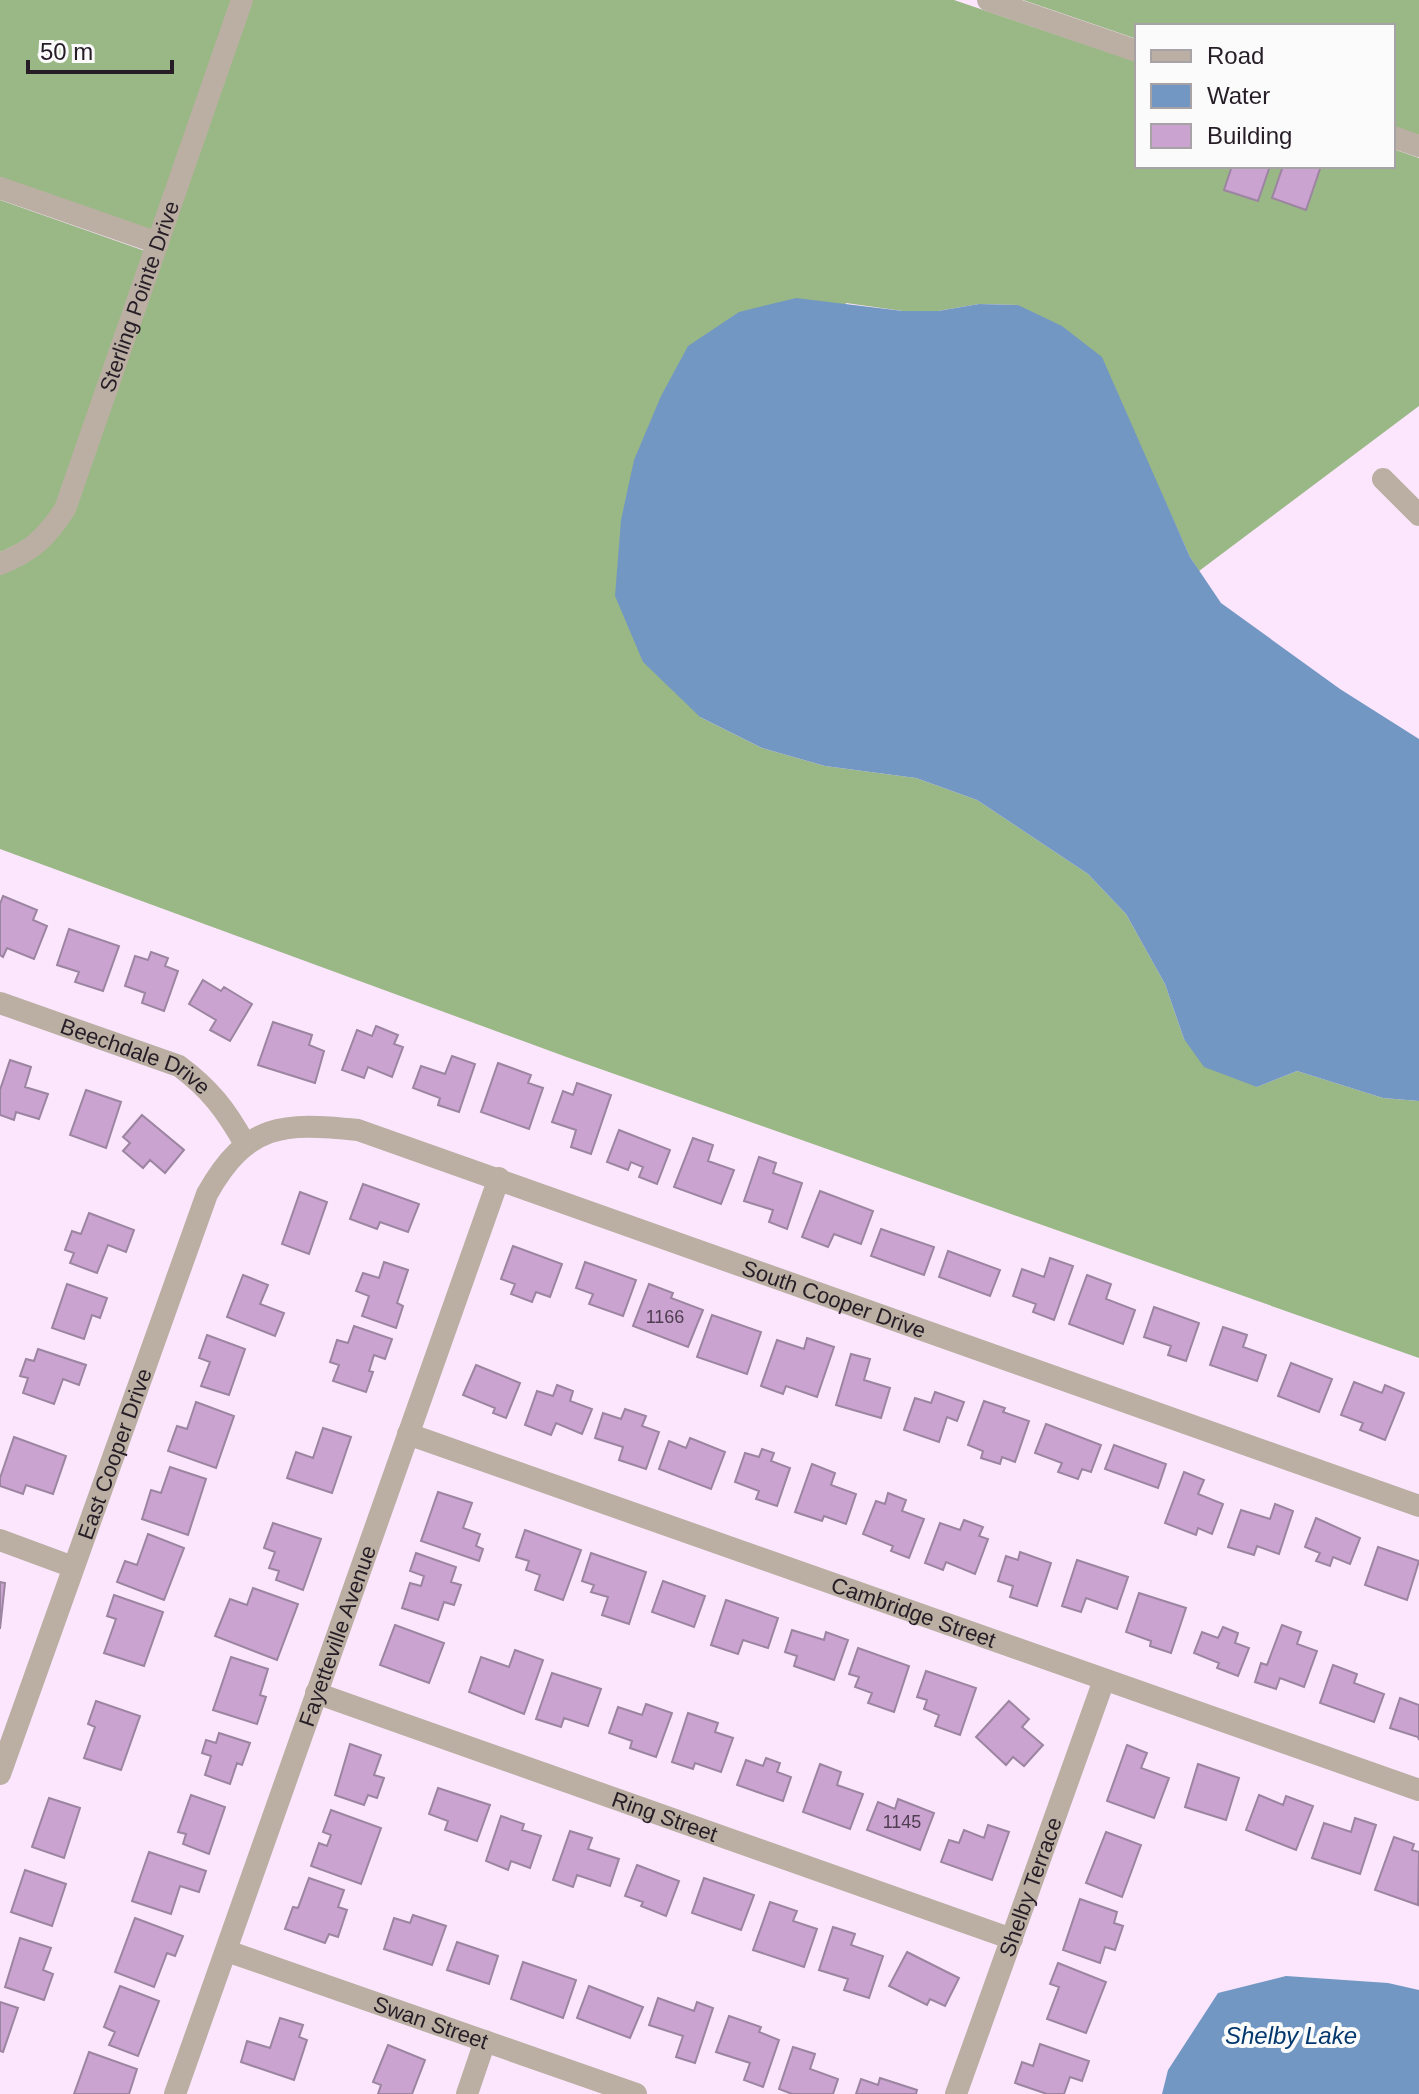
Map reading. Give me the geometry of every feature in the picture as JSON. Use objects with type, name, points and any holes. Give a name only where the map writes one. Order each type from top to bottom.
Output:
[{"type":"street","name":"Sterling Pointe Drive","points":[[0,564],[26,553],[50,531],[65,509],[242,0]]},
{"type":"street","points":[[988,0],[1135,50]]},
{"type":"street","points":[[1395,138],[1419,146]]},
{"type":"street","points":[[0,188],[158,243]]},
{"type":"street","points":[[1383,479],[1417,509]]},
{"type":"street","name":"Beechdale Drive","points":[[0,1003],[179,1066],[199,1081],[225,1108],[245,1144]]},
{"type":"street","name":"South Cooper Drive","points":[[245,1144],[275,1129],[299,1126],[358,1130],[1419,1506]]},
{"type":"street","name":"East Cooper Drive","points":[[0,1774],[207,1194],[220,1172],[245,1144]]},
{"type":"street","name":"Fayetteville Avenue","points":[[175,2094],[499,1178]]},
{"type":"street","name":"Cambridge Street","points":[[408,1434],[1419,1790]]},
{"type":"street","points":[[0,1540],[73,1567]]},
{"type":"street","name":"Shelby Terrace","points":[[956,2094],[1104,1680]]},
{"type":"street","name":"Ring Street","points":[[316,1693],[1012,1939]]},
{"type":"street","name":"Swan Street","points":[[227,1951],[636,2094]]},
{"type":"street","points":[[467,2094],[485,2041]]},
{"type":"green space","points":[[0,0],[231,0],[152,230],[0,177]]},
{"type":"green space","points":[[252,0],[954,0],[1135,61],[1135,168],[1395,168],[1395,150],[1419,158],[1419,406],[1199,571],[1130,424],[1018,305],[979,304],[938,311],[903,311],[846,303],[700,717],[762,748],[825,766],[916,778],[977,800],[1088,874],[1126,914],[1165,984],[1184,1039],[1257,1087],[1297,1071],[1383,1098],[1419,1101],[1419,1358],[572,1059],[0,849],[0,575],[43,550],[74,512]]},
{"type":"green space","points":[[1023,0],[1419,0],[1419,135],[1395,127],[1395,24],[1135,24],[1135,38]]},
{"type":"green space","points":[[0,200],[145,251],[56,504],[32,533],[0,552]]},
{"type":"water","points":[[796,298],[903,311],[938,311],[979,304],[1018,305],[1062,326],[1102,357],[1190,557],[1221,603],[1340,689],[1419,739],[1419,1101],[1383,1098],[1297,1071],[1257,1087],[1204,1067],[1184,1039],[1165,984],[1126,914],[1088,874],[977,800],[916,778],[825,766],[762,748],[700,717],[643,662],[615,596],[621,520],[634,460],[661,396],[688,346],[739,312]]},
{"type":"water","name":"Shelby Lake","points":[[1286,1976],[1388,1983],[1419,1990],[1419,2094],[1162,2094],[1168,2070],[1218,1993]]},
{"type":"building","points":[[1231,168],[1269,168],[1258,201],[1224,190]]},
{"type":"building","points":[[1282,168],[1320,168],[1306,210],[1272,198]]},
{"type":"building","points":[[3,896],[37,910],[33,920],[47,926],[34,959],[7,948],[3,957],[0,955],[0,904]]},
{"type":"building","points":[[69,929],[119,946],[103,991],[75,982],[79,972],[57,965]]},
{"type":"building","points":[[151,952],[168,958],[165,966],[178,971],[164,1011],[142,1003],[145,993],[125,986],[135,956],[148,960]]},
{"type":"building","points":[[203,980],[221,991],[224,987],[252,1004],[230,1041],[210,1030],[216,1020],[189,1004]]},
{"type":"building","points":[[273,1022],[312,1035],[309,1045],[324,1051],[315,1083],[258,1065]]},
{"type":"building","points":[[376,1026],[398,1035],[394,1044],[403,1047],[392,1077],[368,1067],[364,1078],[342,1070],[357,1030],[372,1036]]},
{"type":"building","points":[[452,1056],[475,1064],[459,1112],[438,1105],[440,1098],[413,1088],[421,1066],[445,1074]]},
{"type":"building","points":[[10,1060],[31,1067],[25,1087],[48,1094],[39,1119],[16,1112],[14,1120],[0,1115],[0,1090]]},
{"type":"building","points":[[498,1063],[531,1075],[528,1083],[543,1088],[529,1129],[481,1112]]},
{"type":"building","points":[[577,1083],[611,1095],[591,1154],[571,1147],[576,1130],[552,1122],[563,1091],[573,1095]]},
{"type":"building","points":[[86,1090],[121,1102],[106,1148],[70,1135]]},
{"type":"building","points":[[142,1115],[184,1150],[165,1173],[150,1160],[143,1168],[123,1151],[130,1143],[123,1137]]},
{"type":"building","points":[[619,1130],[670,1150],[657,1184],[639,1177],[643,1167],[631,1162],[628,1170],[607,1162]]},
{"type":"building","points":[[693,1138],[713,1145],[708,1161],[734,1170],[721,1204],[674,1187]]},
{"type":"building","points":[[759,1157],[776,1163],[773,1173],[802,1183],[787,1229],[769,1222],[773,1210],[744,1201]]},
{"type":"building","points":[[363,1184],[419,1204],[408,1232],[380,1222],[377,1229],[350,1219]]},
{"type":"building","points":[[820,1191],[873,1211],[861,1244],[834,1234],[828,1247],[802,1237]]},
{"type":"building","points":[[300,1192],[327,1202],[309,1254],[282,1244]]},
{"type":"building","points":[[89,1213],[134,1230],[126,1252],[108,1245],[97,1273],[70,1263],[74,1253],[65,1250],[72,1231],[81,1234]]},
{"type":"building","points":[[881,1229],[934,1247],[924,1275],[871,1256]]},
{"type":"building","points":[[513,1246],[562,1264],[550,1297],[536,1292],[532,1302],[511,1294],[515,1284],[501,1279]]},
{"type":"building","points":[[948,1251],[1000,1270],[990,1296],[939,1277]]},
{"type":"building","points":[[1050,1258],[1073,1266],[1054,1320],[1033,1312],[1036,1304],[1013,1296],[1022,1269],[1044,1277]]},
{"type":"building","points":[[384,1262],[408,1270],[397,1303],[403,1306],[396,1328],[362,1316],[369,1296],[356,1291],[363,1273],[379,1278]]},
{"type":"building","points":[[585,1262],[636,1280],[623,1316],[589,1304],[593,1294],[576,1288]]},
{"type":"building","points":[[243,1275],[268,1285],[260,1304],[284,1313],[275,1336],[227,1317]]},
{"type":"building","points":[[1087,1275],[1111,1284],[1106,1299],[1135,1310],[1123,1344],[1069,1324]]},
{"type":"building","points":[[67,1284],[107,1298],[100,1318],[92,1315],[84,1339],[52,1328]]},
{"type":"building","points":[[649,1284],[673,1293],[671,1298],[703,1310],[688,1347],[633,1326]]},
{"type":"building","points":[[1154,1307],[1199,1323],[1186,1361],[1168,1355],[1171,1346],[1144,1337]]},
{"type":"building","points":[[712,1315],[761,1332],[747,1374],[697,1357]]},
{"type":"building","points":[[354,1326],[392,1339],[385,1359],[374,1355],[369,1371],[373,1372],[366,1392],[333,1381],[339,1365],[330,1362],[337,1340],[348,1343]]},
{"type":"building","points":[[1223,1327],[1247,1335],[1243,1347],[1266,1355],[1257,1381],[1210,1365]]},
{"type":"building","points":[[207,1335],[245,1349],[229,1395],[201,1386],[210,1362],[199,1358]]},
{"type":"building","points":[[807,1338],[834,1347],[817,1397],[786,1386],[783,1394],[761,1386],[777,1340],[804,1349]]},
{"type":"building","points":[[38,1349],[86,1365],[79,1385],[63,1379],[54,1404],[23,1393],[28,1378],[20,1376],[26,1359],[34,1361]]},
{"type":"building","points":[[851,1354],[870,1359],[864,1380],[890,1388],[881,1418],[836,1405]]},
{"type":"building","points":[[1291,1363],[1332,1379],[1319,1412],[1278,1396]]},
{"type":"building","points":[[476,1365],[520,1383],[506,1418],[493,1413],[495,1408],[463,1395]]},
{"type":"building","points":[[1354,1382],[1382,1393],[1385,1385],[1404,1393],[1385,1440],[1360,1430],[1363,1423],[1341,1415]]},
{"type":"building","points":[[557,1385],[573,1391],[570,1401],[592,1409],[582,1434],[556,1423],[551,1435],[525,1425],[537,1391],[553,1396]]},
{"type":"building","points":[[935,1392],[964,1402],[957,1421],[947,1417],[939,1442],[904,1430],[915,1398],[931,1403]]},
{"type":"building","points":[[984,1401],[1029,1421],[1015,1462],[1002,1457],[1000,1464],[981,1458],[983,1451],[968,1445]]},
{"type":"building","points":[[196,1402],[234,1416],[216,1468],[168,1451],[177,1426],[187,1429]]},
{"type":"building","points":[[625,1409],[646,1416],[642,1426],[659,1432],[646,1469],[619,1460],[623,1447],[595,1438],[603,1413],[621,1419]]},
{"type":"building","points":[[1046,1424],[1101,1445],[1091,1472],[1082,1469],[1078,1479],[1058,1472],[1062,1463],[1035,1453]]},
{"type":"building","points":[[323,1428],[351,1437],[332,1493],[287,1478],[296,1452],[313,1458]]},
{"type":"building","points":[[14,1437],[66,1456],[53,1494],[26,1485],[23,1494],[0,1486]]},
{"type":"building","points":[[690,1438],[725,1452],[711,1489],[659,1469],[669,1441],[686,1448]]},
{"type":"building","points":[[1114,1445],[1166,1464],[1158,1488],[1105,1469]]},
{"type":"building","points":[[762,1449],[774,1453],[771,1461],[790,1468],[777,1506],[756,1499],[759,1491],[735,1482],[745,1453],[759,1457]]},
{"type":"building","points":[[812,1464],[835,1473],[831,1485],[856,1494],[846,1524],[824,1516],[822,1521],[795,1512]]},
{"type":"building","points":[[170,1467],[206,1479],[188,1535],[142,1519],[151,1490],[161,1493]]},
{"type":"building","points":[[1184,1472],[1204,1480],[1198,1494],[1223,1504],[1212,1534],[1198,1528],[1196,1535],[1165,1523]]},
{"type":"building","points":[[438,1492],[472,1503],[463,1528],[480,1534],[476,1546],[483,1549],[479,1561],[421,1541]]},
{"type":"building","points":[[888,1493],[906,1500],[902,1511],[924,1519],[909,1558],[891,1551],[893,1546],[863,1534],[876,1501],[885,1504]]},
{"type":"building","points":[[1275,1504],[1293,1511],[1279,1554],[1257,1546],[1254,1555],[1228,1547],[1241,1510],[1270,1519]]},
{"type":"building","points":[[1316,1518],[1360,1538],[1350,1564],[1333,1557],[1330,1566],[1316,1561],[1320,1553],[1305,1547]]},
{"type":"building","points":[[964,1520],[983,1527],[979,1536],[988,1539],[975,1574],[946,1562],[943,1570],[925,1563],[940,1523],[960,1530]]},
{"type":"building","points":[[273,1523],[321,1539],[303,1590],[276,1580],[279,1571],[269,1568],[275,1552],[264,1548]]},
{"type":"building","points":[[525,1530],[581,1550],[563,1600],[535,1590],[540,1575],[526,1570],[529,1561],[516,1557]]},
{"type":"building","points":[[148,1534],[184,1548],[164,1600],[117,1582],[125,1561],[137,1565]]},
{"type":"building","points":[[1378,1547],[1419,1561],[1407,1600],[1365,1585]]},
{"type":"building","points":[[1020,1552],[1051,1563],[1037,1606],[1010,1597],[1013,1586],[998,1581],[1006,1556],[1018,1560]]},
{"type":"building","points":[[416,1553],[456,1567],[451,1582],[461,1585],[454,1605],[444,1602],[438,1620],[402,1608],[410,1583],[421,1586],[424,1576],[410,1571]]},
{"type":"building","points":[[591,1553],[646,1572],[629,1624],[602,1615],[608,1597],[591,1592],[594,1585],[582,1581]]},
{"type":"building","points":[[1077,1560],[1128,1577],[1117,1609],[1086,1598],[1081,1612],[1062,1606]]},
{"type":"building","points":[[663,1581],[705,1596],[694,1627],[652,1612]]},
{"type":"building","points":[[0,1582],[5,1583],[0,1629]]},
{"type":"building","points":[[253,1588],[298,1604],[277,1660],[215,1636],[230,1599],[247,1605]]},
{"type":"building","points":[[1139,1593],[1186,1608],[1171,1653],[1150,1646],[1151,1641],[1126,1632]]},
{"type":"building","points":[[114,1595],[163,1612],[144,1666],[104,1653],[116,1619],[107,1616]]},
{"type":"building","points":[[726,1600],[778,1618],[768,1648],[743,1640],[738,1654],[711,1645]]},
{"type":"building","points":[[395,1625],[444,1643],[429,1683],[380,1665]]},
{"type":"building","points":[[1282,1625],[1301,1632],[1297,1644],[1317,1651],[1304,1687],[1280,1678],[1276,1689],[1255,1682],[1261,1663],[1267,1665]]},
{"type":"building","points":[[1223,1627],[1238,1633],[1235,1643],[1249,1648],[1238,1676],[1217,1668],[1219,1663],[1194,1653],[1202,1632],[1218,1638]]},
{"type":"building","points":[[792,1630],[824,1640],[826,1632],[848,1640],[834,1680],[794,1666],[797,1656],[785,1652]]},
{"type":"building","points":[[858,1648],[909,1666],[894,1712],[868,1703],[872,1693],[855,1687],[859,1677],[849,1674]]},
{"type":"building","points":[[515,1650],[543,1660],[524,1714],[469,1692],[481,1657],[509,1667]]},
{"type":"building","points":[[231,1657],[268,1669],[260,1695],[266,1697],[257,1724],[213,1710]]},
{"type":"building","points":[[1333,1665],[1357,1674],[1354,1683],[1384,1694],[1374,1722],[1320,1703]]},
{"type":"building","points":[[926,1671],[976,1688],[960,1735],[935,1726],[939,1715],[924,1709],[927,1700],[917,1697]]},
{"type":"building","points":[[552,1673],[601,1689],[588,1726],[564,1718],[561,1727],[536,1719]]},
{"type":"building","points":[[1400,1698],[1419,1705],[1419,1740],[1390,1728]]},
{"type":"building","points":[[96,1701],[140,1716],[121,1770],[84,1758],[95,1727],[88,1724]]},
{"type":"building","points":[[1009,1701],[1029,1719],[1022,1727],[1043,1745],[1024,1766],[1013,1757],[1006,1765],[976,1737]]},
{"type":"building","points":[[646,1704],[672,1713],[656,1757],[630,1748],[632,1741],[609,1733],[618,1707],[642,1715]]},
{"type":"building","points":[[688,1713],[718,1723],[715,1732],[733,1738],[721,1772],[695,1763],[693,1769],[672,1762]]},
{"type":"building","points":[[219,1733],[250,1743],[242,1765],[237,1763],[230,1784],[205,1775],[211,1756],[202,1753],[206,1740],[216,1743]]},
{"type":"building","points":[[350,1744],[381,1755],[374,1775],[384,1778],[377,1798],[368,1795],[364,1805],[335,1795]]},
{"type":"building","points":[[1127,1745],[1147,1753],[1141,1768],[1169,1778],[1154,1818],[1107,1801]]},
{"type":"building","points":[[766,1758],[780,1763],[777,1772],[791,1777],[783,1801],[737,1785],[746,1760],[763,1766]]},
{"type":"building","points":[[820,1764],[841,1772],[837,1785],[863,1794],[850,1829],[803,1812]]},
{"type":"building","points":[[1198,1764],[1239,1778],[1226,1820],[1185,1807]]},
{"type":"building","points":[[438,1788],[490,1805],[477,1841],[445,1830],[448,1821],[429,1814]]},
{"type":"building","points":[[191,1795],[225,1807],[209,1854],[183,1844],[186,1834],[178,1832]]},
{"type":"building","points":[[1259,1795],[1283,1805],[1286,1796],[1313,1806],[1296,1850],[1246,1830]]},
{"type":"building","points":[[49,1798],[80,1808],[64,1858],[32,1847]]},
{"type":"building","points":[[898,1799],[934,1813],[920,1850],[867,1830],[878,1802],[895,1809]]},
{"type":"building","points":[[331,1810],[381,1828],[361,1884],[311,1866],[319,1843],[327,1846],[331,1835],[323,1832]]},
{"type":"building","points":[[501,1816],[524,1824],[522,1830],[541,1836],[530,1868],[511,1861],[508,1870],[486,1861]]},
{"type":"building","points":[[1355,1818],[1376,1825],[1360,1874],[1312,1858],[1324,1823],[1351,1832]]},
{"type":"building","points":[[988,1825],[1009,1832],[992,1880],[941,1862],[949,1840],[959,1843],[964,1830],[984,1838]]},
{"type":"building","points":[[570,1831],[592,1838],[588,1849],[619,1859],[610,1886],[577,1875],[573,1887],[553,1880]]},
{"type":"building","points":[[1106,1832],[1141,1845],[1122,1897],[1086,1883]]},
{"type":"building","points":[[1394,1837],[1414,1844],[1412,1850],[1419,1852],[1418,1905],[1375,1890]]},
{"type":"building","points":[[149,1852],[206,1871],[199,1892],[180,1886],[171,1914],[132,1901]]},
{"type":"building","points":[[637,1865],[679,1881],[666,1916],[641,1906],[643,1902],[625,1896]]},
{"type":"building","points":[[25,1870],[66,1884],[52,1926],[11,1912]]},
{"type":"building","points":[[309,1878],[344,1890],[338,1907],[347,1910],[338,1937],[329,1934],[325,1943],[285,1929],[293,1907],[298,1908]]},
{"type":"building","points":[[704,1878],[754,1895],[741,1930],[692,1913]]},
{"type":"building","points":[[1080,1899],[1117,1912],[1114,1923],[1123,1926],[1115,1950],[1105,1947],[1100,1963],[1063,1950]]},
{"type":"building","points":[[770,1902],[797,1911],[793,1921],[817,1929],[804,1967],[753,1950]]},
{"type":"building","points":[[413,1915],[446,1926],[432,1965],[384,1949],[394,1918],[410,1923]]},
{"type":"building","points":[[135,1918],[183,1936],[175,1956],[167,1953],[154,1987],[115,1972]]},
{"type":"building","points":[[833,1927],[855,1934],[851,1945],[883,1956],[869,1998],[844,1990],[848,1979],[819,1970]]},
{"type":"building","points":[[20,1938],[51,1948],[43,1970],[53,1974],[44,2000],[5,1987]]},
{"type":"building","points":[[457,1942],[498,1956],[489,1984],[447,1970]]},
{"type":"building","points":[[907,1952],[959,1978],[945,2006],[930,1999],[927,2005],[889,1986]]},
{"type":"building","points":[[523,1962],[576,1980],[563,2018],[511,1999]]},
{"type":"building","points":[[1058,1963],[1106,1982],[1086,2033],[1047,2019],[1059,1987],[1050,1984]]},
{"type":"building","points":[[120,1986],[159,2001],[138,2056],[109,2045],[115,2032],[104,2027]]},
{"type":"building","points":[[589,1986],[643,2007],[630,2038],[577,2018]]},
{"type":"building","points":[[658,1998],[694,2011],[697,2002],[713,2008],[695,2063],[676,2057],[683,2036],[649,2025]]},
{"type":"building","points":[[0,2002],[18,2008],[3,2052],[0,2051]]},
{"type":"building","points":[[729,2016],[761,2027],[759,2032],[779,2040],[763,2087],[744,2080],[750,2063],[716,2052]]},
{"type":"building","points":[[280,2018],[303,2025],[299,2037],[307,2040],[294,2080],[241,2062],[247,2041],[270,2048]]},
{"type":"building","points":[[1040,2044],[1089,2061],[1082,2081],[1070,2077],[1064,2094],[1047,2094],[1015,2083],[1022,2062],[1033,2066]]},
{"type":"building","points":[[388,2045],[425,2060],[412,2094],[378,2094],[381,2085],[373,2082]]},
{"type":"building","points":[[793,2047],[815,2054],[810,2069],[838,2079],[833,2094],[792,2094],[779,2089]]},
{"type":"building","points":[[89,2052],[137,2069],[129,2094],[74,2094]]},
{"type":"building","points":[[880,2078],[917,2090],[916,2094],[856,2094],[861,2079],[878,2085]]}]
